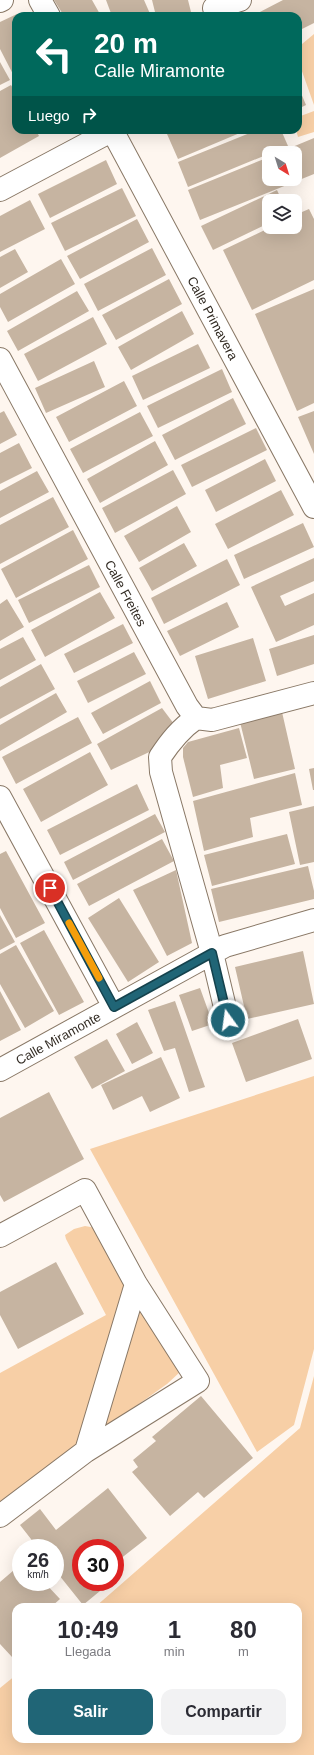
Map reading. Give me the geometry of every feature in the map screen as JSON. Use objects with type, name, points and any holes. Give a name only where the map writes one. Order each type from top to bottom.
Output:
[{"type":"street","points":[[40,0],[47,12]]},
{"type":"street","points":[[214,8],[240,0]]},
{"type":"street","points":[[0,190],[105,134]]},
{"type":"street","name":"Calle Primavera","points":[[115,134],[314,507]]},
{"type":"street","name":"Calle Freites","points":[[0,359],[183,699],[196,718]]},
{"type":"street","points":[[228,1020],[212,953],[161,772],[160,758],[180,730],[196,718],[212,720],[314,693]]},
{"type":"street","points":[[0,797],[7,826],[114,1007]]},
{"type":"street","name":"Calle Miramonte","points":[[0,1070],[225,946],[314,920]]},
{"type":"street","points":[[0,1236],[85,1190],[136,1284],[198,1381],[86,1451],[0,1516]]},
{"type":"street","points":[[86,1451],[136,1284]]},
{"type":"shaded area","points":[[314,34],[314,105],[302,71],[302,44]]},
{"type":"shaded area","points":[[314,111],[314,132],[298,137],[297,134],[302,134],[302,116]]},
{"type":"shaded area","points":[[314,1076],[314,1349],[294,1425],[257,1452],[90,1149]]},
{"type":"shaded area","points":[[85,1226],[96,1228],[128,1291],[81,1445],[0,1511],[0,1373],[106,1315],[65,1235],[74,1229]]},
{"type":"shaded area","points":[[136,1304],[170,1352],[180,1372],[167,1384],[98,1433]]},
{"type":"shaded area","points":[[314,1376],[314,1755],[0,1755],[0,1688],[12,1678],[12,1743],[302,1743],[302,1603],[100,1603],[113,1591],[124,1591],[124,1582],[300,1428]]},
{"type":"building","points":[[54,0],[92,0],[99,12],[62,12]]},
{"type":"building","points":[[106,0],[144,0],[149,12],[110,12]]},
{"type":"building","points":[[152,0],[188,0],[191,12],[155,12]]},
{"type":"building","points":[[283,0],[314,0],[314,23],[302,29],[302,12],[260,12]]},
{"type":"building","points":[[12,16],[12,72],[0,49],[0,22]]},
{"type":"building","points":[[0,62],[10,80],[0,85]]},
{"type":"building","points":[[11,85],[12,87],[12,134],[38,134],[39,136],[0,158],[0,91]]},
{"type":"building","points":[[302,96],[306,105],[302,107]]},
{"type":"building","points":[[167,134],[237,134],[178,159]]},
{"type":"building","points":[[247,134],[283,134],[288,146],[262,146],[262,157],[188,187],[178,162]]},
{"type":"building","points":[[314,138],[314,174],[302,179],[302,146],[295,146]]},
{"type":"building","points":[[106,160],[117,184],[50,218],[38,194]]},
{"type":"building","points":[[262,160],[262,186],[284,186],[200,220],[188,190]]},
{"type":"building","points":[[122,188],[136,216],[65,251],[51,223]]},
{"type":"building","points":[[277,190],[279,194],[269,194]]},
{"type":"building","points":[[262,197],[262,226],[213,250],[201,226]]},
{"type":"building","points":[[30,200],[45,229],[0,252],[0,216]]},
{"type":"building","points":[[309,209],[314,219],[314,280],[252,310],[223,250],[262,231],[262,234],[302,234],[302,212]]},
{"type":"building","points":[[137,219],[149,242],[80,279],[67,256]]},
{"type":"building","points":[[152,248],[166,275],[98,311],[84,284]]},
{"type":"building","points":[[15,249],[28,272],[0,288],[0,257]]},
{"type":"building","points":[[61,259],[75,284],[8,322],[0,307],[0,294]]},
{"type":"building","points":[[169,279],[182,304],[116,340],[102,315]]},
{"type":"building","points":[[314,289],[314,403],[297,411],[255,314]]},
{"type":"building","points":[[77,291],[89,311],[18,351],[7,331]]},
{"type":"building","points":[[182,311],[194,334],[131,370],[118,347]]},
{"type":"building","points":[[93,317],[107,344],[38,381],[24,354]]},
{"type":"building","points":[[198,344],[210,368],[143,400],[132,376]]},
{"type":"building","points":[[94,361],[105,387],[46,413],[35,388]]},
{"type":"building","points":[[222,369],[232,392],[158,428],[147,406]]},
{"type":"building","points":[[124,381],[137,406],[69,442],[56,417]]},
{"type":"building","points":[[233,398],[246,424],[175,460],[162,435]]},
{"type":"building","points":[[4,411],[17,435],[0,444],[0,413]]},
{"type":"building","points":[[314,411],[314,454],[298,417]]},
{"type":"building","points":[[140,412],[153,436],[83,473],[70,449]]},
{"type":"building","points":[[256,428],[267,450],[192,487],[181,465]]},
{"type":"building","points":[[155,441],[168,465],[100,503],[87,479]]},
{"type":"building","points":[[19,443],[32,468],[0,484],[0,453]]},
{"type":"building","points":[[265,459],[276,481],[216,512],[205,490]]},
{"type":"building","points":[[173,470],[186,494],[115,533],[102,508]]},
{"type":"building","points":[[37,471],[49,492],[0,518],[0,491]]},
{"type":"building","points":[[281,490],[294,515],[228,549],[215,524]]},
{"type":"building","points":[[53,497],[69,527],[0,564],[0,525]]},
{"type":"building","points":[[177,506],[191,532],[139,562],[124,536]]},
{"type":"building","points":[[303,523],[314,547],[244,579],[234,555]]},
{"type":"building","points":[[73,530],[88,559],[16,598],[1,569]]},
{"type":"building","points":[[184,543],[197,566],[152,591],[139,568]]},
{"type":"building","points":[[314,558],[314,581],[280,596],[285,606],[314,593],[314,625],[276,642],[251,587]]},
{"type":"building","points":[[227,559],[240,585],[164,624],[151,598]]},
{"type":"building","points":[[89,565],[100,587],[29,623],[18,600]]},
{"type":"building","points":[[100,592],[115,618],[45,657],[31,630]]},
{"type":"building","points":[[7,599],[24,627],[0,641],[0,604]]},
{"type":"building","points":[[227,602],[239,627],[180,656],[167,631]]},
{"type":"building","points":[[123,624],[133,643],[74,673],[64,654]]},
{"type":"building","points":[[314,635],[314,664],[277,676],[269,649]]},
{"type":"building","points":[[23,637],[36,660],[0,680],[0,649]]},
{"type":"building","points":[[253,638],[266,681],[208,699],[195,656]]},
{"type":"building","points":[[134,652],[146,674],[88,703],[77,681]]},
{"type":"building","points":[[41,664],[55,689],[0,719],[0,687]]},
{"type":"building","points":[[150,681],[161,703],[103,734],[91,713]]},
{"type":"building","points":[[56,693],[67,712],[0,751],[0,725]]},
{"type":"building","points":[[162,708],[174,724],[160,747],[111,770],[97,744]]},
{"type":"building","points":[[282,712],[295,769],[254,779],[240,722]]},
{"type":"building","points":[[78,717],[92,743],[16,784],[2,757]]},
{"type":"building","points":[[239,728],[247,758],[220,765],[223,788],[193,797],[183,757],[183,748],[188,742]]},
{"type":"building","points":[[90,752],[108,785],[41,822],[23,789]]},
{"type":"building","points":[[314,768],[314,790],[313,790],[309,769]]},
{"type":"building","points":[[295,773],[302,805],[250,818],[253,837],[204,851],[193,801]]},
{"type":"building","points":[[137,784],[149,810],[60,855],[47,830]]},
{"type":"building","points":[[314,806],[314,862],[300,865],[289,812]]},
{"type":"building","points":[[155,814],[165,832],[73,880],[64,862]]},
{"type":"building","points":[[287,834],[295,864],[212,886],[204,855]]},
{"type":"building","points":[[162,839],[174,861],[89,906],[77,884]]},
{"type":"building","points":[[6,851],[45,923],[16,938],[0,908],[0,854]]},
{"type":"building","points":[[308,866],[314,891],[314,899],[219,922],[211,889]]},
{"type":"building","points":[[176,870],[192,943],[167,956],[133,890]]},
{"type":"building","points":[[119,898],[159,962],[128,982],[88,918]]},
{"type":"building","points":[[0,915],[15,942],[0,950]]},
{"type":"building","points":[[44,930],[84,1002],[59,1015],[20,943]]},
{"type":"building","points":[[16,945],[54,1011],[25,1028],[0,984],[0,954]]},
{"type":"building","points":[[303,951],[314,1004],[247,1019],[235,967]]},
{"type":"building","points":[[200,988],[213,1024],[192,1031],[179,995]]},
{"type":"building","points":[[0,991],[21,1030],[0,1041]]},
{"type":"building","points":[[175,1001],[205,1087],[189,1092],[175,1048],[164,1051],[148,1010]]},
{"type":"building","points":[[298,1019],[312,1059],[246,1082],[232,1043]]},
{"type":"building","points":[[137,1022],[153,1053],[132,1064],[116,1034]]},
{"type":"building","points":[[107,1039],[125,1071],[92,1089],[74,1057]]},
{"type":"building","points":[[161,1057],[180,1098],[150,1112],[142,1096],[113,1110],[101,1085]]},
{"type":"building","points":[[49,1092],[84,1159],[4,1202],[0,1195],[0,1118]]},
{"type":"building","points":[[56,1262],[84,1314],[18,1349],[0,1315],[0,1292]]},
{"type":"building","points":[[201,1396],[253,1458],[204,1498],[198,1492],[170,1516],[132,1472],[138,1467],[133,1460],[156,1441],[152,1437]]},
{"type":"building","points":[[108,1488],[147,1538],[124,1556],[124,1539],[72,1539],[72,1591],[100,1591],[85,1603],[81,1603],[64,1581],[64,1539],[31,1539],[20,1525],[40,1509],[56,1530]]},
{"type":"building","points":[[12,1572],[12,1591],[52,1591],[60,1599],[56,1603],[12,1603],[12,1657],[0,1644],[0,1582]]},
{"type":"slow traffic","points":[[69,923],[99,978]]},
{"type":"route","points":[[50,888],[114,1007],[212,953],[228,1020]]}]
